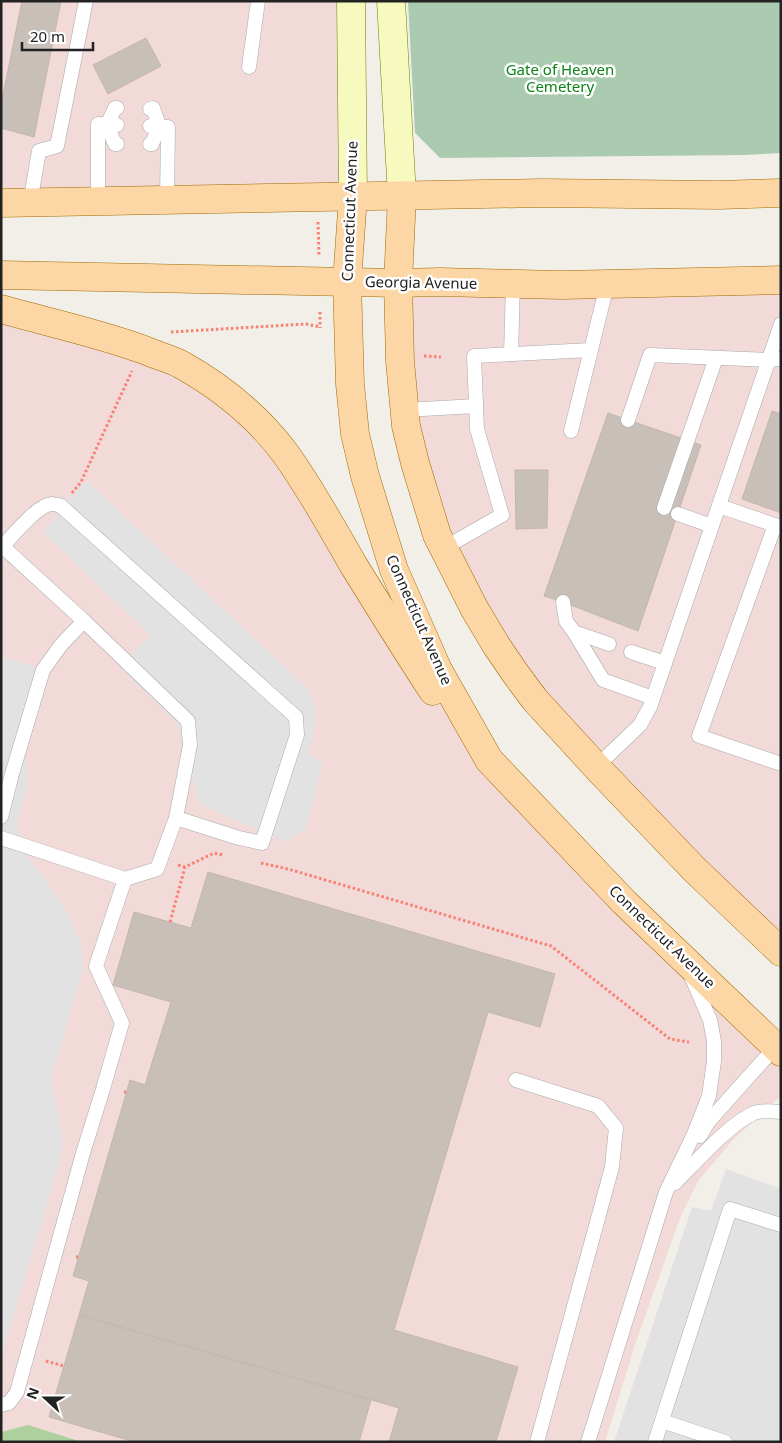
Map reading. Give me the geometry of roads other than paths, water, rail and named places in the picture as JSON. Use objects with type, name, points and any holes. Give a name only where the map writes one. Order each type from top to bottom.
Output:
[{"type":"main road","name":"Connecticut Avenue","points":[[351,1],[353,196],[347,282],[350,384],[355,434],[365,476],[394,570],[438,670],[489,760],[624,902],[683,959],[779,1046]]},
{"type":"main road","points":[[391,1],[402,196],[398,284],[400,361],[406,426],[438,534],[474,608],[496,645],[535,700],[596,767],[694,868],[781,952]]},
{"type":"main road","points":[[1,203],[542,192],[719,195],[781,193]]},
{"type":"main road","name":"Georgia Avenue","points":[[1,275],[398,284],[440,282],[562,286],[781,280]]},
{"type":"main road","points":[[1,309],[121,342],[181,364],[241,406],[284,453],[308,488],[386,620],[433,691],[489,760]]},
{"type":"lane","points":[[30,203],[39,151],[57,146],[86,1]]},
{"type":"lane","points":[[249,67],[258,1]]},
{"type":"lane","points":[[117,108],[112,125],[115,144],[117,144]]},
{"type":"lane","points":[[150,108],[153,108],[154,126],[152,144],[150,144]]},
{"type":"lane","points":[[98,201],[98,124],[112,125]]},
{"type":"lane","points":[[154,126],[168,127],[167,200]]},
{"type":"lane","points":[[781,280],[781,286]]},
{"type":"lane","points":[[511,354],[513,284]]},
{"type":"lane","points":[[571,431],[607,285]]},
{"type":"lane","points":[[596,767],[640,725],[650,707],[718,506],[774,360],[781,324]]},
{"type":"lane","points":[[444,548],[502,515],[477,430],[474,356],[592,350]]},
{"type":"lane","points":[[628,420],[650,355],[774,360]]},
{"type":"lane","points":[[664,508],[716,358]]},
{"type":"lane","points":[[405,410],[476,406]]},
{"type":"lane","points":[[1,838],[125,879],[157,868],[176,818],[190,745],[188,721],[2,545],[34,512],[53,503],[61,506],[296,717],[297,736],[262,843],[239,838],[176,818]]},
{"type":"lane","points":[[718,506],[778,526],[699,736],[781,764]]},
{"type":"lane","points":[[678,514],[712,526]]},
{"type":"lane","points":[[564,602],[566,621],[603,680],[653,698]]},
{"type":"lane","points":[[1,817],[43,670],[61,645],[84,621]]},
{"type":"lane","points":[[574,632],[609,644]]},
{"type":"lane","points":[[632,652],[665,663]]},
{"type":"lane","points":[[1,1405],[8,1403],[17,1392],[83,1153],[104,1089],[122,1023],[96,966],[125,879]]},
{"type":"lane","points":[[588,1442],[666,1192],[694,1134],[709,1096],[714,1061],[714,1041],[710,1020],[683,959]]},
{"type":"lane","points":[[666,1192],[709,1121],[779,1046]]},
{"type":"lane","points":[[516,1080],[598,1106],[616,1128],[612,1167],[537,1442]]},
{"type":"lane","points":[[666,1192],[694,1163],[735,1126],[754,1113],[767,1111],[781,1112]]},
{"type":"lane","points":[[655,1442],[730,1209],[781,1225]]},
{"type":"lane","points":[[662,1421],[725,1442]]},
{"type":"park label","name":"Gate of Heaven Cemetery","points":[[560,78]]}]
